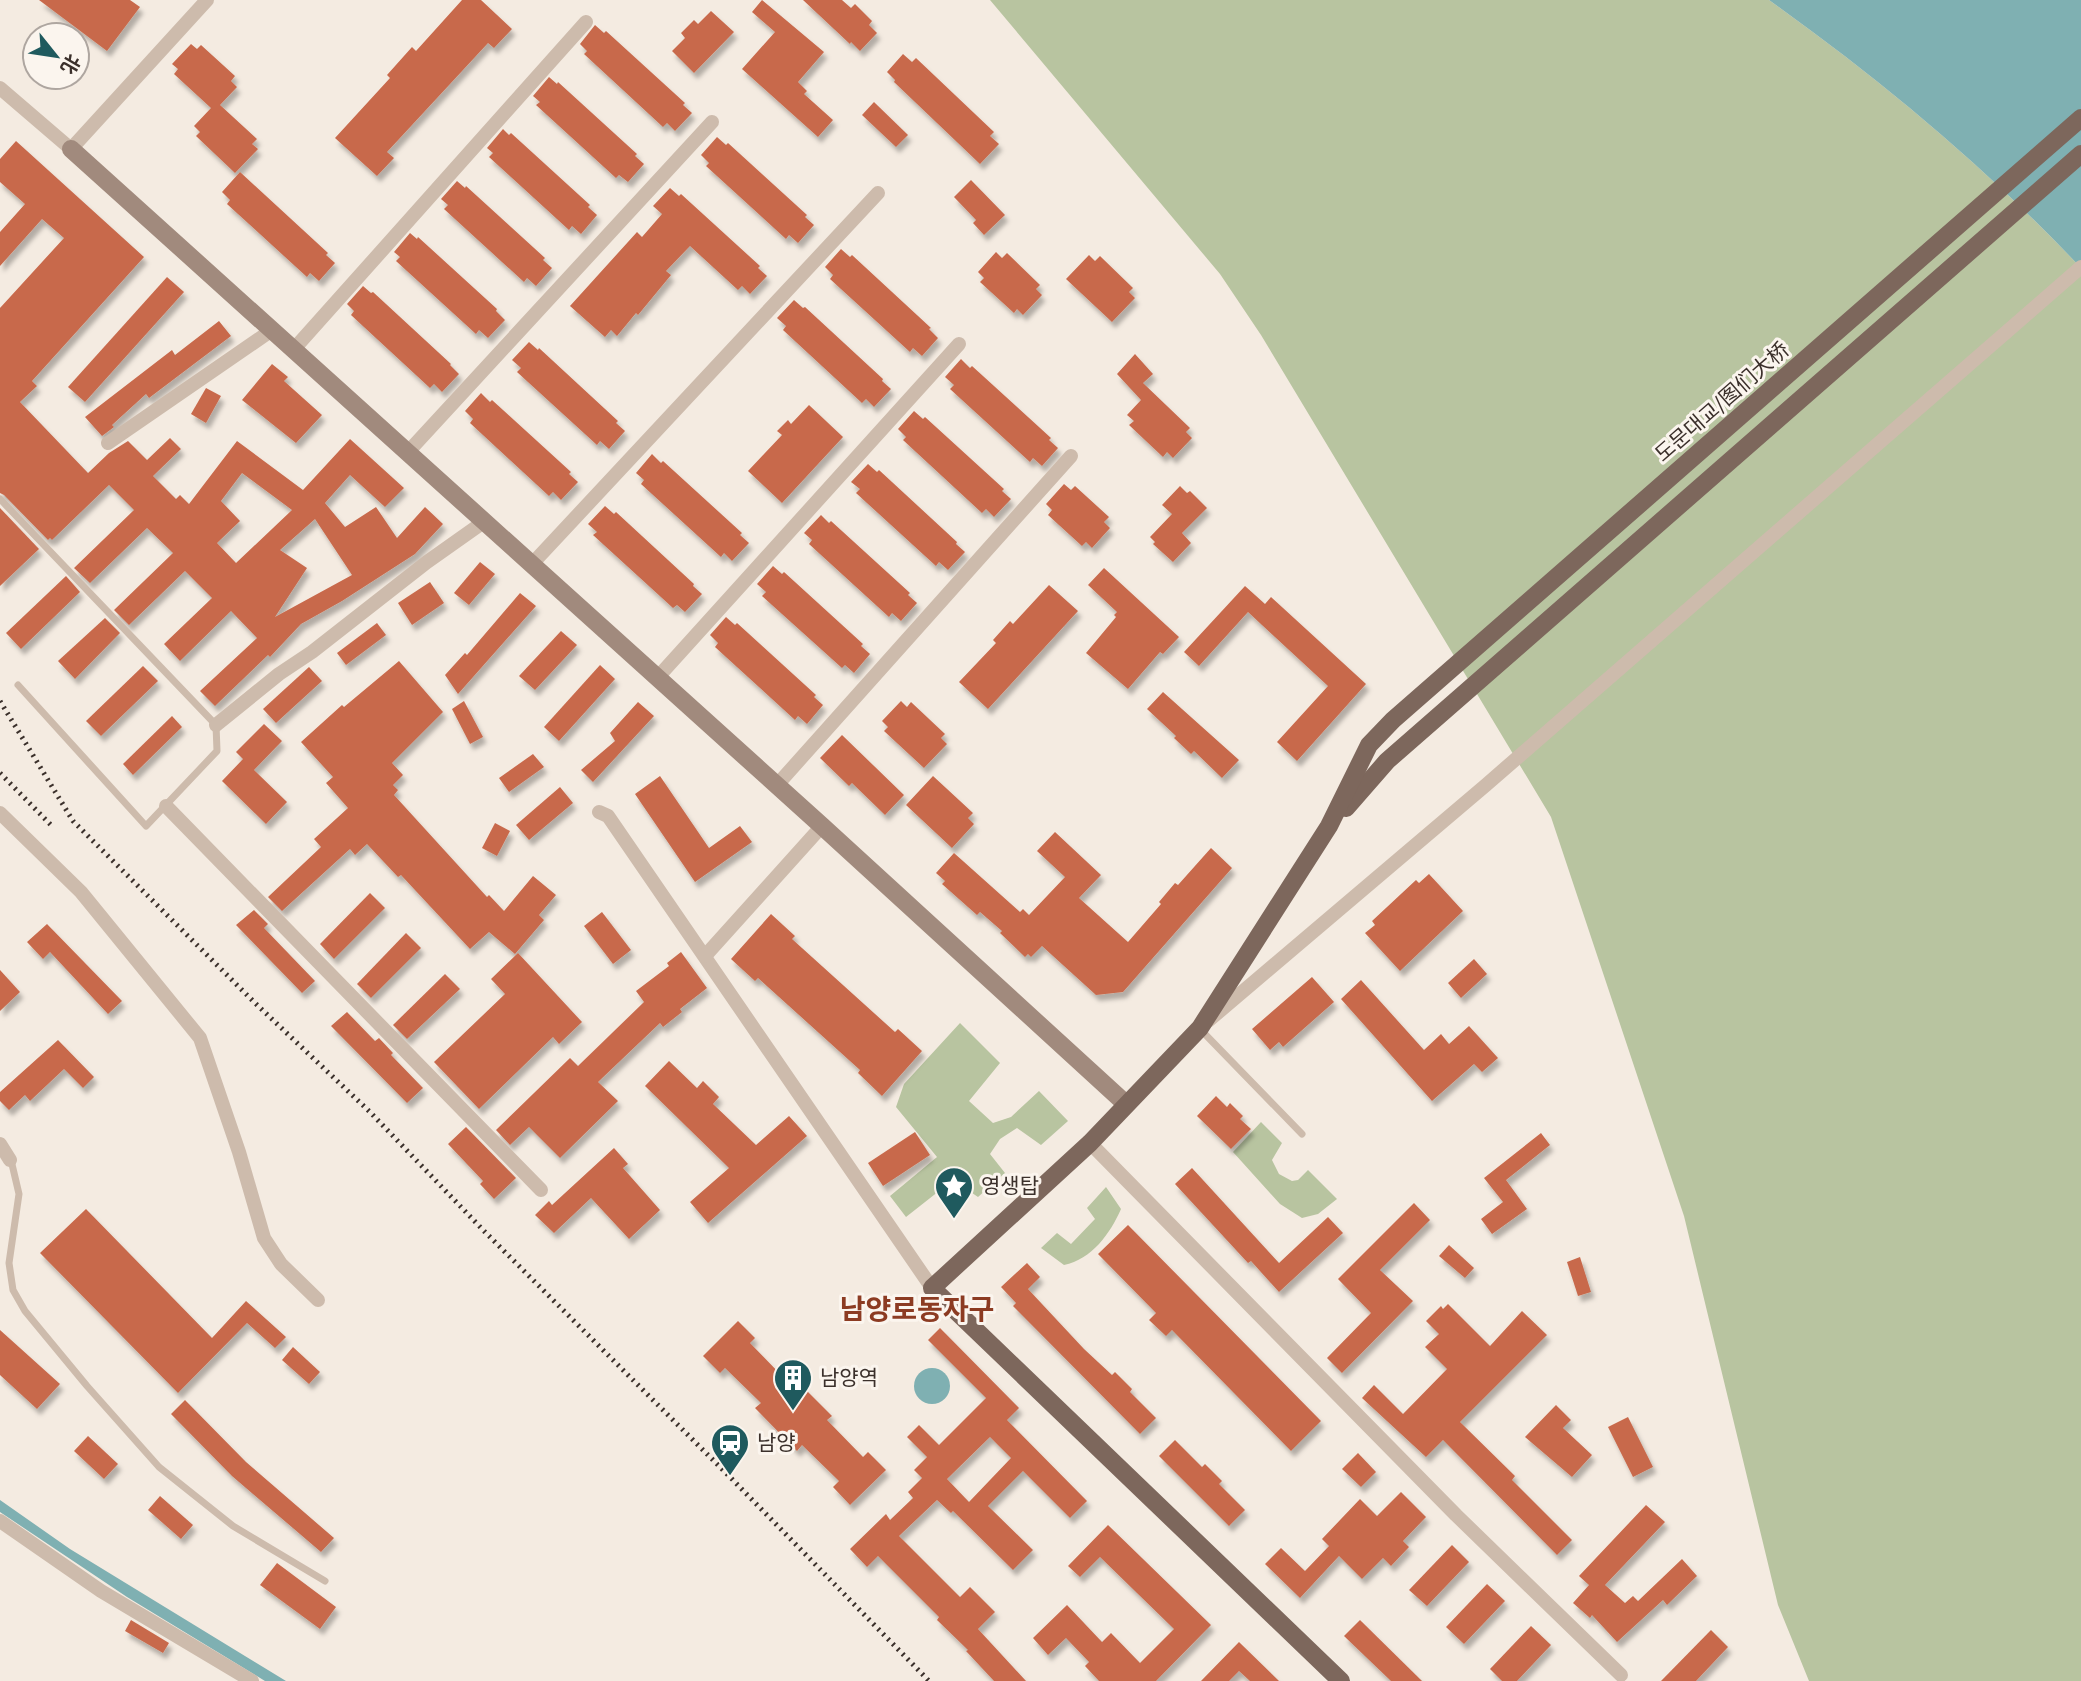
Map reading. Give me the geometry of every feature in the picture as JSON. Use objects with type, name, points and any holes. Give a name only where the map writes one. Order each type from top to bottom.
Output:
[{"type":"main road","name":"도문대교/图们大桥","points":[[1329,826],[1369,745],[1393,720],[2081,118]]},
{"type":"main road","points":[[1341,1681],[932,1288],[1090,1143],[1200,1028],[1329,826],[1387,761],[2081,154]]},
{"type":"street","points":[[71,149],[207,0]]},
{"type":"street","points":[[294,349],[586,22]]},
{"type":"street","points":[[0,88],[658,677],[1126,1104]]},
{"type":"street","points":[[408,452],[712,122]]},
{"type":"street","points":[[532,564],[877,193]]},
{"type":"street","points":[[1200,1028],[1486,785],[2081,267]]},
{"type":"street","points":[[108,443],[272,330]]},
{"type":"street","points":[[658,677],[958,344]]},
{"type":"street","points":[[777,785],[1070,456]]},
{"type":"street","points":[[216,725],[427,562],[485,522]]},
{"type":"street","points":[[166,806],[541,1190]]},
{"type":"street","points":[[599,812],[608,816],[932,1288]]},
{"type":"street","points":[[0,813],[81,891],[200,1038],[239,1152],[264,1238],[281,1264],[318,1300]]},
{"type":"street","points":[[705,956],[822,826]]},
{"type":"street","points":[[1090,1143],[1436,1495],[1620,1675]]},
{"type":"street","points":[[0,1144],[10,1160]]},
{"type":"street","points":[[0,1521],[101,1591],[252,1681]]},
{"type":"lane","points":[[0,499],[216,725],[217,751],[145,827],[18,685]]},
{"type":"lane","points":[[1200,1028],[1302,1134]]},
{"type":"lane","points":[[10,1160],[19,1194],[9,1263],[13,1290],[25,1311],[159,1467],[233,1526],[325,1581]]},
{"type":"green space","points":[[990,0],[1769,0],[1852,61],[1931,126],[2008,195],[2081,268],[2081,1681],[1809,1681],[1778,1605],[1684,1216],[1551,817],[1261,335],[1220,274]]},
{"type":"green space","points":[[960,1023],[1000,1063],[969,1101],[993,1123],[1011,1117],[1039,1091],[1068,1121],[1041,1145],[1017,1128],[1000,1139],[990,1154],[1005,1173],[978,1197],[953,1180],[906,1217],[890,1196],[937,1157],[896,1107],[904,1084]]},
{"type":"green space","points":[[1261,1122],[1282,1143],[1272,1160],[1279,1174],[1292,1181],[1298,1180],[1308,1170],[1337,1199],[1318,1214],[1302,1218],[1280,1204],[1233,1152]]},
{"type":"green space","points":[[1106,1187],[1121,1209],[1099,1244],[1083,1257],[1064,1265],[1041,1248],[1057,1233],[1071,1244],[1095,1219],[1087,1208]]},
{"type":"water","points":[[1769,0],[2081,0],[2081,268],[2008,195],[1931,126],[1852,61]]},
{"type":"water","points":[[932,1368],[944,1374],[950,1386],[944,1398],[932,1404],[920,1398],[914,1386],[920,1374]]},
{"type":"water","points":[[0,1500],[70,1549],[286,1681],[265,1681],[127,1597],[0,1512]]},
{"type":"building","points":[[39,0],[130,0],[140,7],[107,51],[91,39],[91,21],[67,21]]},
{"type":"building","points":[[462,0],[481,0],[512,29],[494,48],[488,43],[387,152],[394,158],[377,176],[335,138],[390,78],[387,75],[412,47],[416,51]]},
{"type":"building","points":[[762,0],[824,52],[798,82],[807,91],[804,94],[833,120],[818,137],[742,69],[775,32],[752,12]]},
{"type":"building","points":[[803,0],[842,0],[851,8],[855,4],[872,21],[869,25],[877,33],[860,51]]},
{"type":"building","points":[[711,11],[734,32],[694,73],[672,51],[685,38],[681,33],[694,20],[698,24]]},
{"type":"building","points":[[595,25],[604,33],[606,31],[685,103],[683,105],[692,113],[675,131],[667,123],[663,127],[584,54],[587,51],[580,44]]},
{"type":"building","points":[[191,44],[197,49],[201,45],[235,76],[231,81],[237,87],[220,105],[257,139],[252,144],[258,149],[235,173],[196,136],[200,132],[194,126],[211,108],[174,74],[178,69],[172,64]]},
{"type":"building","points":[[903,54],[912,62],[916,58],[994,132],[990,136],[999,144],[980,164],[894,82],[887,72]]},
{"type":"building","points":[[549,77],[557,84],[558,82],[637,154],[635,156],[644,164],[628,182],[619,175],[616,178],[536,105],[540,102],[533,96]]},
{"type":"building","points":[[874,102],[908,135],[896,147],[862,115]]},
{"type":"building","points":[[503,129],[509,135],[511,133],[590,205],[588,207],[597,215],[581,234],[572,226],[569,230],[489,157],[493,153],[487,148]]},
{"type":"building","points":[[717,137],[726,145],[728,143],[807,215],[805,217],[814,225],[798,243],[789,235],[786,239],[706,166],[709,163],[701,155]]},
{"type":"building","points":[[16,141],[144,257],[32,381],[37,386],[20,402],[88,473],[109,453],[128,441],[147,460],[170,438],[181,449],[153,476],[176,499],[180,495],[189,504],[237,441],[303,490],[350,439],[404,488],[385,507],[350,475],[325,503],[345,527],[376,507],[397,538],[425,507],[443,524],[415,554],[301,624],[270,657],[268,655],[215,706],[200,691],[257,638],[231,611],[180,661],[164,644],[212,598],[185,571],[129,625],[114,610],[173,553],[147,528],[90,583],[74,568],[134,510],[109,485],[52,540],[48,540],[0,493],[0,308],[64,238],[42,219],[0,266],[0,232],[25,204],[0,182],[0,159]],"holes":[[[242,473],[292,510],[236,563],[217,543],[240,521],[221,501]],[[315,519],[352,575],[275,617],[307,568],[280,550]]]},
{"type":"building","points":[[240,172],[328,253],[326,255],[335,263],[319,281],[310,273],[307,277],[227,204],[230,200],[222,192]]},
{"type":"building","points":[[971,180],[1005,215],[984,235],[973,223],[976,220],[954,197]]},
{"type":"building","points":[[457,181],[465,188],[466,186],[545,258],[543,260],[552,268],[536,286],[527,278],[524,282],[444,209],[448,205],[441,199]]},
{"type":"building","points":[[670,188],[679,196],[681,194],[760,266],[758,268],[767,276],[750,294],[742,286],[738,290],[690,246],[666,271],[671,275],[638,315],[636,313],[617,336],[611,330],[605,337],[570,306],[637,232],[642,237],[662,214],[653,206]]},
{"type":"building","points":[[410,233],[417,239],[418,237],[497,309],[505,320],[488,338],[479,330],[476,334],[396,261],[400,257],[394,252]]},
{"type":"building","points":[[841,249],[850,257],[852,255],[931,328],[929,329],[938,338],[922,356],[913,348],[910,352],[830,279],[833,275],[825,267]]},
{"type":"building","points":[[996,252],[1002,258],[1007,253],[1040,285],[1036,289],[1042,295],[1023,315],[1017,309],[1014,313],[980,282],[984,278],[978,272]]},
{"type":"building","points":[[1089,255],[1095,261],[1100,256],[1133,288],[1129,292],[1135,298],[1112,322],[1066,279]]},
{"type":"building","points":[[167,277],[184,292],[85,402],[68,387]]},
{"type":"building","points":[[363,286],[373,292],[459,374],[442,392],[434,384],[430,388],[351,315],[354,311],[347,304]]},
{"type":"building","points":[[794,300],[805,307],[891,389],[874,407],[866,399],[862,403],[783,330],[786,326],[777,318]]},
{"type":"building","points":[[219,321],[231,336],[149,398],[146,394],[102,436],[85,417],[172,350],[175,355]]},
{"type":"building","points":[[529,342],[538,350],[539,348],[618,421],[616,423],[625,431],[609,449],[600,441],[597,445],[517,372],[521,368],[512,360]]},
{"type":"building","points":[[1135,354],[1153,374],[1143,383],[1190,428],[1186,432],[1192,438],[1173,458],[1167,452],[1163,457],[1129,425],[1134,421],[1127,415],[1141,400],[1117,374]]},
{"type":"building","points":[[961,359],[1051,438],[1049,440],[1058,448],[1042,466],[1033,458],[1030,462],[950,389],[954,385],[945,377]]},
{"type":"building","points":[[272,364],[288,377],[284,381],[322,415],[296,443],[242,400]]},
{"type":"building","points":[[206,388],[221,396],[206,423],[191,414]]},
{"type":"building","points":[[481,393],[571,472],[569,474],[578,482],[561,500],[553,492],[549,496],[470,423],[473,419],[465,411]]},
{"type":"building","points":[[809,405],[843,437],[782,503],[748,471],[782,435],[777,431],[788,420],[791,424]]},
{"type":"building","points":[[914,411],[923,419],[925,417],[1004,489],[1002,491],[1011,499],[994,517],[986,509],[982,513],[903,440],[906,437],[898,429]]},
{"type":"building","points":[[652,454],[742,533],[740,535],[749,543],[732,561],[724,553],[721,557],[641,484],[644,480],[636,473]]},
{"type":"building","points":[[868,464],[877,472],[879,470],[965,552],[948,570],[939,562],[936,566],[856,493],[860,489],[851,482]]},
{"type":"building","points":[[1064,484],[1071,490],[1075,486],[1109,517],[1104,522],[1110,528],[1092,548],[1086,542],[1082,546],[1048,515],[1052,510],[1046,504]]},
{"type":"building","points":[[1180,486],[1187,493],[1190,491],[1207,508],[1182,533],[1191,543],[1173,562],[1153,544],[1155,542],[1150,537],[1172,514],[1162,505]]},
{"type":"building","points":[[605,506],[614,514],[616,512],[702,594],[685,612],[677,605],[673,608],[593,535],[597,532],[588,524]]},
{"type":"building","points":[[0,508],[39,549],[0,586]]},
{"type":"building","points":[[821,515],[910,593],[908,595],[917,603],[901,621],[892,613],[889,617],[809,544],[812,540],[804,533]]},
{"type":"building","points":[[480,562],[495,574],[469,605],[454,593]]},
{"type":"building","points":[[773,566],[782,574],[784,572],[863,644],[861,646],[870,654],[854,673],[845,665],[842,668],[762,596],[766,592],[757,584]]},
{"type":"building","points":[[1104,568],[1179,637],[1163,654],[1160,652],[1128,689],[1086,653],[1116,617],[1114,615],[1117,612],[1088,585]]},
{"type":"building","points":[[66,576],[80,592],[21,649],[6,633]]},
{"type":"building","points":[[430,582],[444,603],[412,625],[398,603]]},
{"type":"building","points":[[1049,585],[1078,611],[988,709],[959,682],[996,643],[993,640],[1010,621],[1013,624]]},
{"type":"building","points":[[1245,586],[1265,604],[1271,597],[1366,684],[1297,761],[1277,742],[1328,686],[1248,612],[1199,666],[1184,652]]},
{"type":"building","points":[[520,593],[536,606],[458,694],[445,675],[465,653],[467,655]]},
{"type":"building","points":[[726,617],[735,625],[737,623],[816,695],[814,697],[823,705],[807,724],[798,716],[795,720],[715,647],[718,643],[710,635]]},
{"type":"building","points":[[105,618],[120,633],[75,679],[58,661]]},
{"type":"building","points":[[377,623],[386,635],[346,665],[337,653]]},
{"type":"building","points":[[561,631],[577,645],[535,690],[519,676]]},
{"type":"building","points":[[399,661],[443,712],[392,763],[403,775],[393,785],[398,790],[394,795],[487,897],[489,895],[504,911],[533,876],[556,895],[539,915],[544,920],[515,954],[489,932],[470,949],[401,875],[398,877],[367,844],[355,855],[350,849],[282,911],[268,897],[321,847],[314,839],[348,808],[326,783],[333,777],[301,742],[342,705],[344,707]]},
{"type":"building","points":[[600,665],[615,679],[559,741],[544,727]]},
{"type":"building","points":[[143,666],[158,681],[101,736],[86,721]]},
{"type":"building","points":[[309,667],[322,681],[276,723],[263,709]]},
{"type":"building","points":[[1163,692],[1239,760],[1222,778],[1194,751],[1191,754],[1147,709]]},
{"type":"building","points":[[464,701],[483,737],[470,744],[452,709]]},
{"type":"building","points":[[901,701],[907,707],[911,702],[945,734],[941,738],[947,744],[924,768],[884,731],[888,727],[882,721]]},
{"type":"building","points":[[638,702],[654,716],[593,782],[581,770],[615,741],[610,733]]},
{"type":"building","points":[[172,716],[182,727],[133,775],[123,764]]},
{"type":"building","points":[[264,724],[282,741],[254,770],[287,802],[266,824],[222,781],[243,759],[236,752]]},
{"type":"building","points":[[842,735],[904,795],[885,815],[852,783],[849,786],[820,758]]},
{"type":"building","points":[[533,754],[544,767],[509,792],[499,778]]},
{"type":"building","points":[[660,776],[709,848],[740,826],[752,842],[695,882],[635,794]]},
{"type":"building","points":[[933,776],[973,813],[968,818],[974,824],[952,848],[906,805]]},
{"type":"building","points":[[560,787],[573,803],[529,840],[516,825]]},
{"type":"building","points":[[495,823],[510,831],[497,856],[482,848]]},
{"type":"building","points":[[1055,832],[1101,875],[1079,898],[1128,942],[1161,904],[1159,902],[1175,883],[1178,885],[1211,848],[1232,868],[1123,992],[1096,995],[1042,946],[1031,957],[1028,954],[1025,957],[1000,933],[1002,931],[980,912],[977,915],[942,884],[945,881],[936,873],[954,853],[1020,912],[1023,909],[1029,915],[1065,877],[1037,851]]},
{"type":"building","points":[[1429,874],[1463,911],[1400,971],[1365,933],[1375,925],[1372,921],[1416,880],[1419,883]]},
{"type":"building","points":[[370,893],[385,908],[334,959],[320,944]]},
{"type":"building","points":[[254,910],[268,924],[264,928],[315,981],[302,993],[236,925]]},
{"type":"building","points":[[602,912],[631,950],[613,964],[584,926]]},
{"type":"building","points":[[771,914],[795,936],[792,939],[895,1032],[898,1029],[922,1051],[882,1096],[858,1073],[860,1070],[758,978],[755,981],[731,959]]},
{"type":"building","points":[[47,924],[122,1001],[108,1014],[50,952],[43,959],[27,942]]},
{"type":"building","points":[[406,933],[421,948],[371,998],[357,984]]},
{"type":"building","points":[[681,952],[707,988],[680,1009],[682,1012],[663,1027],[660,1023],[598,1082],[618,1101],[560,1158],[529,1127],[510,1145],[496,1130],[570,1058],[578,1066],[644,1002],[636,991],[669,966],[667,963]]},
{"type":"building","points":[[518,953],[582,1022],[559,1044],[553,1037],[479,1109],[434,1062],[505,994],[491,979]]},
{"type":"building","points":[[1474,959],[1487,974],[1461,998],[1448,983]]},
{"type":"building","points":[[0,970],[20,992],[0,1011]]},
{"type":"building","points":[[445,974],[460,989],[407,1039],[393,1025]]},
{"type":"building","points":[[1312,977],[1334,1002],[1283,1047],[1279,1042],[1270,1050],[1252,1029]]},
{"type":"building","points":[[1361,980],[1424,1050],[1441,1034],[1449,1044],[1469,1026],[1498,1058],[1482,1072],[1474,1064],[1432,1101],[1341,999]]},
{"type":"building","points":[[347,1012],[375,1041],[379,1038],[393,1053],[391,1055],[423,1088],[407,1103],[331,1026]]},
{"type":"building","points":[[58,1040],[94,1077],[83,1088],[64,1069],[30,1101],[25,1095],[9,1110],[0,1101],[0,1092]]},
{"type":"building","points":[[669,1061],[697,1088],[703,1081],[719,1097],[713,1104],[756,1145],[789,1116],[807,1136],[708,1223],[690,1202],[729,1168],[645,1086]]},
{"type":"building","points":[[1216,1096],[1227,1107],[1230,1103],[1243,1116],[1240,1119],[1251,1129],[1231,1149],[1197,1116]]},
{"type":"building","points":[[466,1127],[516,1178],[494,1199],[480,1184],[483,1181],[448,1144]]},
{"type":"building","points":[[915,1132],[930,1155],[883,1186],[868,1163]]},
{"type":"building","points":[[1541,1133],[1550,1145],[1506,1180],[1527,1209],[1492,1234],[1481,1219],[1503,1202],[1484,1178]]},
{"type":"building","points":[[614,1148],[628,1164],[623,1168],[660,1210],[629,1239],[591,1198],[554,1233],[535,1215],[549,1201],[552,1205]]},
{"type":"building","points":[[1192,1168],[1279,1263],[1328,1217],[1343,1233],[1279,1292],[1251,1261],[1248,1263],[1175,1184]]},
{"type":"building","points":[[1414,1203],[1430,1220],[1380,1270],[1413,1301],[1342,1373],[1327,1358],[1371,1313],[1338,1279]]},
{"type":"building","points":[[86,1209],[212,1338],[246,1301],[286,1337],[275,1348],[247,1323],[178,1393],[40,1253]]},
{"type":"building","points":[[1128,1225],[1321,1421],[1291,1451],[1172,1330],[1166,1336],[1149,1320],[1156,1313],[1098,1254]]},
{"type":"building","points":[[1449,1245],[1474,1268],[1465,1278],[1439,1256]]},
{"type":"building","points":[[1580,1257],[1591,1292],[1578,1296],[1567,1262]]},
{"type":"building","points":[[1027,1263],[1040,1277],[1028,1289],[1084,1349],[1112,1375],[1115,1372],[1132,1389],[1130,1392],[1156,1418],[1140,1434],[1013,1306],[1016,1303],[1001,1287]]},
{"type":"building","points":[[1448,1304],[1490,1346],[1522,1311],[1547,1335],[1460,1422],[1515,1476],[1512,1480],[1572,1540],[1557,1555],[1443,1440],[1426,1457],[1362,1398],[1374,1385],[1403,1414],[1447,1369],[1425,1347],[1439,1334],[1426,1321],[1441,1306],[1443,1309]]},
{"type":"building","name":"남양역","points":[[738,1321],[755,1338],[750,1343],[785,1379],[790,1374],[832,1416],[827,1420],[863,1457],[868,1452],[886,1470],[850,1505],[833,1487],[839,1481],[802,1445],[797,1451],[755,1408],[761,1403],[725,1368],[720,1373],[703,1356]]},
{"type":"building","points":[[940,1328],[1019,1408],[1007,1420],[1087,1501],[1070,1518],[1023,1471],[988,1506],[1033,1550],[1013,1570],[953,1511],[951,1513],[937,1500],[899,1536],[960,1597],[970,1587],[995,1612],[978,1629],[1026,1681],[994,1681],[966,1651],[968,1650],[937,1620],[939,1617],[878,1556],[867,1567],[850,1549],[886,1514],[890,1520],[913,1498],[908,1492],[922,1478],[914,1470],[927,1457],[907,1437],[919,1425],[939,1445],[986,1398],[928,1340]],"holes":[[[990,1437],[1011,1458],[969,1502],[947,1479]]]},
{"type":"building","points":[[0,1330],[60,1384],[37,1409],[0,1375]]},
{"type":"building","points":[[293,1347],[320,1372],[309,1384],[282,1360]]},
{"type":"building","points":[[185,1400],[246,1462],[334,1538],[321,1552],[232,1476],[171,1414]]},
{"type":"building","points":[[1556,1405],[1571,1420],[1563,1428],[1592,1455],[1572,1477],[1525,1437]]},
{"type":"building","points":[[1628,1417],[1653,1467],[1633,1477],[1608,1427]]},
{"type":"building","points":[[88,1436],[118,1464],[104,1479],[74,1451]]},
{"type":"building","points":[[1175,1440],[1202,1467],[1205,1464],[1222,1481],[1219,1484],[1245,1510],[1229,1526],[1159,1456]]},
{"type":"building","points":[[1358,1453],[1376,1472],[1361,1487],[1342,1469]]},
{"type":"building","points":[[1401,1492],[1426,1517],[1403,1541],[1409,1547],[1391,1566],[1383,1558],[1362,1579],[1339,1556],[1300,1598],[1265,1564],[1281,1548],[1305,1571],[1329,1546],[1322,1539],[1360,1499],[1377,1516]]},
{"type":"building","points":[[160,1496],[193,1525],[181,1539],[148,1510]]},
{"type":"building","points":[[1646,1505],[1665,1522],[1605,1585],[1625,1603],[1633,1596],[1638,1601],[1682,1559],[1697,1576],[1667,1605],[1663,1600],[1617,1642],[1592,1615],[1590,1618],[1573,1603],[1589,1585],[1579,1576]]},
{"type":"building","points":[[1108,1525],[1211,1625],[1156,1681],[1099,1681],[1085,1666],[1089,1662],[1066,1638],[1048,1655],[1033,1638],[1067,1605],[1102,1642],[1111,1633],[1140,1663],[1174,1629],[1100,1557],[1080,1577],[1068,1566]]},
{"type":"building","points":[[1452,1545],[1469,1562],[1427,1606],[1409,1590]]},
{"type":"building","points":[[277,1563],[336,1607],[320,1629],[260,1585]]},
{"type":"building","points":[[1487,1584],[1505,1601],[1464,1644],[1446,1627]]},
{"type":"building","points":[[131,1620],[169,1643],[163,1653],[125,1631]]},
{"type":"building","points":[[1360,1620],[1422,1681],[1391,1681],[1344,1636]]},
{"type":"building","points":[[1531,1626],[1551,1645],[1517,1681],[1502,1681],[1490,1669]]},
{"type":"building","points":[[1711,1630],[1728,1647],[1696,1681],[1661,1681]]},
{"type":"building","points":[[1239,1642],[1279,1681],[1250,1681],[1239,1671],[1229,1681],[1201,1681]]},
{"type":"railway","points":[[0,701],[73,821],[255,1003],[370,1112],[929,1681]]},
{"type":"railway","points":[[0,773],[51,825]]},
{"type":"place","name":"영생탑","points":[[954,1220]]},
{"type":"place","name":"남양역","points":[[793,1412]]},
{"type":"place","name":"남양","points":[[730,1477]]},
{"type":"district","name":"남양로동자구","points":[[917,1309]]}]
